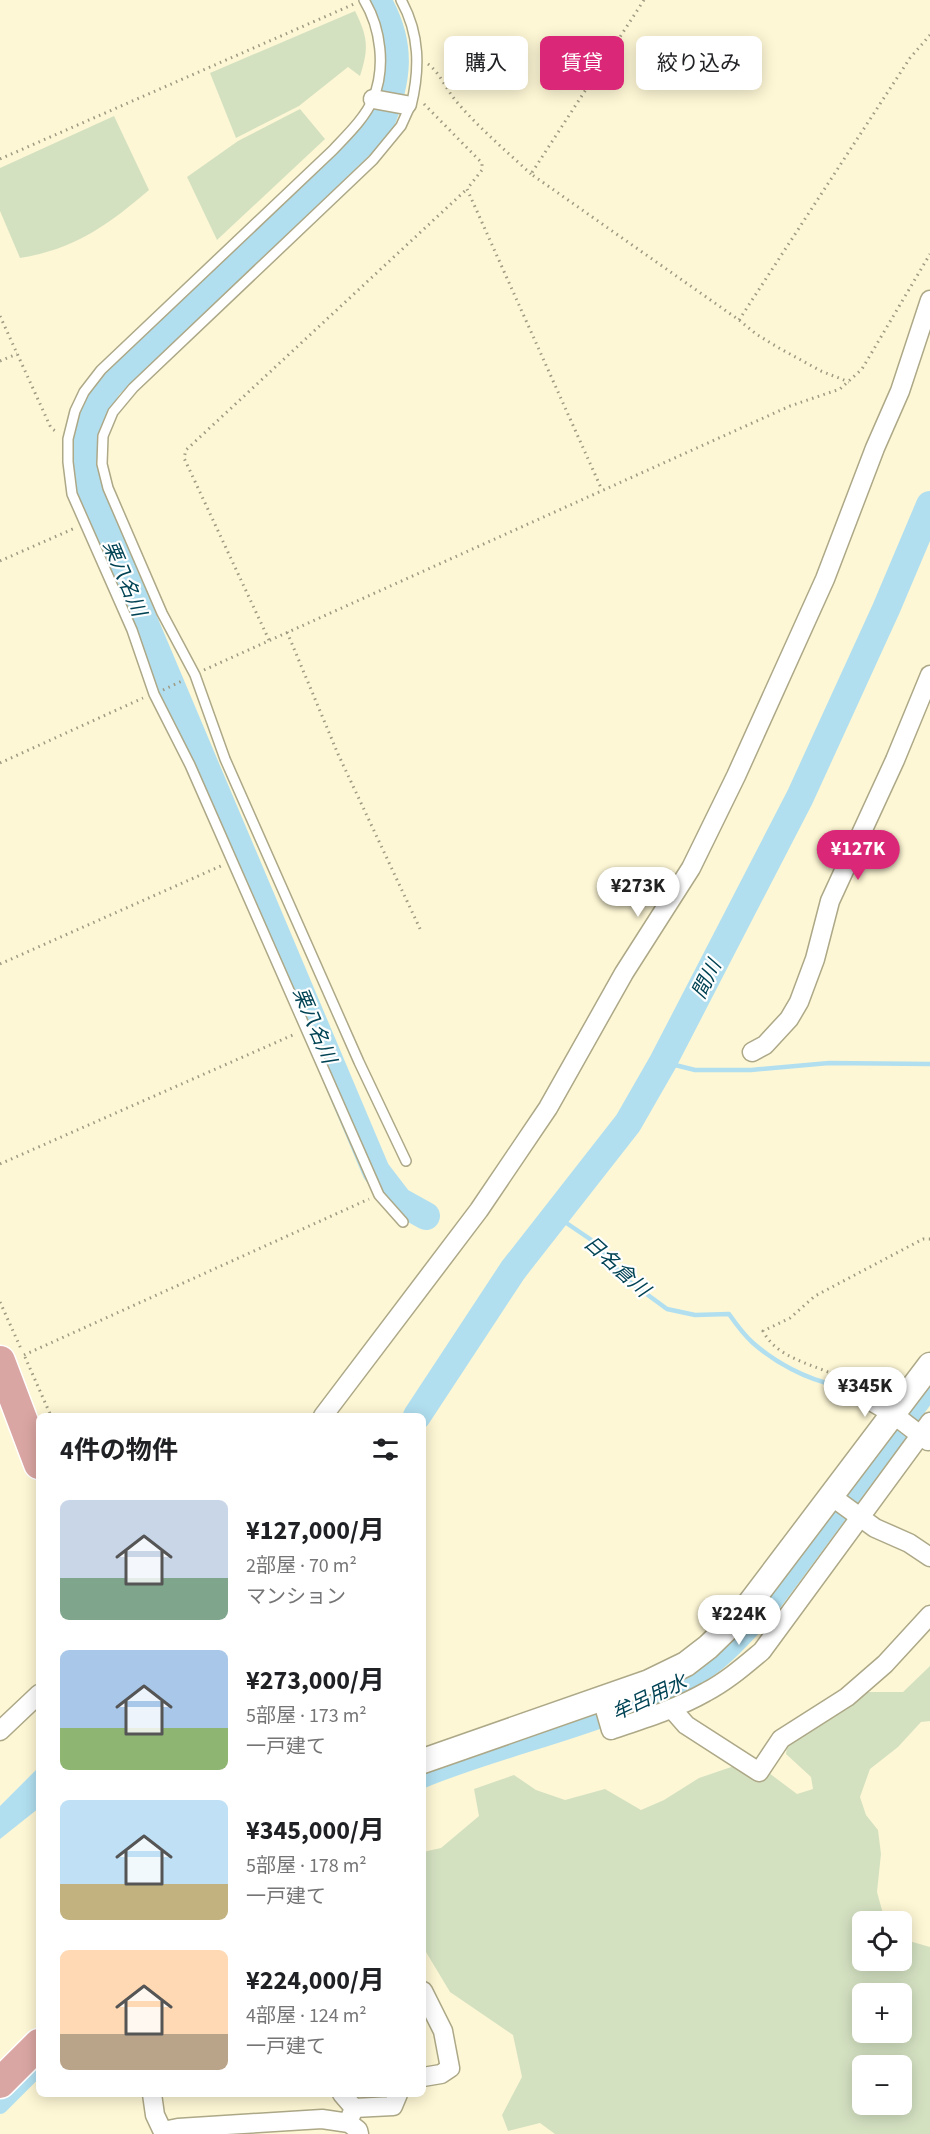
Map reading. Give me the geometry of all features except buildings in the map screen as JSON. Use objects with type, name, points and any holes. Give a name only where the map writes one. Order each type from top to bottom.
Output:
[{"type":"main road","points":[[12,1358],[36,1452]]},
{"type":"main road","points":[[0,2083],[36,2047]]},
{"type":"street","points":[[376,99],[410,103]]},
{"type":"street","points":[[325,1413],[479,1210],[548,1108],[624,973],[691,868],[736,776],[825,579],[875,448],[900,391],[930,300]]},
{"type":"street","points":[[752,1052],[765,1044],[789,1019],[799,1002],[815,959],[830,901],[930,675]]},
{"type":"street","points":[[426,1760],[602,1702],[686,1664],[708,1647],[741,1614],[835,1499],[896,1417],[930,1365]]},
{"type":"street","points":[[602,1702],[611,1730],[672,1709],[706,1692],[735,1673],[762,1651],[859,1514],[924,1433],[850,1389]]},
{"type":"street","points":[[835,1499],[859,1514],[874,1528],[909,1543],[930,1557]]},
{"type":"street","points":[[672,1709],[686,1725],[759,1772],[781,1739],[847,1697],[885,1664],[930,1615]]},
{"type":"street","points":[[0,1731],[36,1697]]},
{"type":"street","points":[[426,1997],[443,2031],[450,2068],[441,2074],[426,2076]]},
{"type":"street","points":[[152,2097],[155,2115],[163,2133],[178,2128],[322,2119],[351,2115],[393,2106],[397,2097]]},
{"type":"lane","points":[[364,0],[374,16],[380,39],[376,99],[333,150],[101,370],[84,392],[75,411],[68,439],[68,462],[72,494],[157,692],[379,1195],[403,1222]]},
{"type":"lane","points":[[401,0],[410,16],[417,63],[410,103],[401,126],[373,160],[133,388],[113,412],[103,436],[102,464],[108,488],[192,676],[225,759],[368,1082],[406,1161]]},
{"type":"path","points":[[0,159],[364,0]]},
{"type":"path","points":[[531,174],[644,0]]},
{"type":"path","points":[[739,320],[909,58],[930,35]]},
{"type":"path","points":[[417,63],[429,64],[456,100],[531,174],[756,334],[821,371],[849,382]]},
{"type":"path","points":[[269,640],[184,458],[186,450],[467,189],[483,170],[482,163],[424,103],[410,103]]},
{"type":"path","points":[[467,189],[602,490]]},
{"type":"path","points":[[0,763],[790,406],[840,389],[862,369],[930,254]]},
{"type":"path","points":[[0,316],[51,428],[68,439]]},
{"type":"path","points":[[0,362],[17,354]]},
{"type":"path","points":[[0,561],[85,524]]},
{"type":"path","points":[[287,632],[338,754],[422,933]]},
{"type":"path","points":[[0,964],[233,860]]},
{"type":"path","points":[[0,1164],[306,1029]]},
{"type":"path","points":[[12,1358],[379,1195]]},
{"type":"path","points":[[850,1389],[846,1380],[824,1369],[805,1365],[777,1348],[763,1331],[790,1317],[814,1296],[923,1239],[930,1239]]},
{"type":"green space","points":[[355,11],[363,28],[366,43],[360,76],[348,67],[299,106],[236,138],[210,73]]},
{"type":"green space","points":[[300,109],[325,139],[217,240],[187,177],[238,141]]},
{"type":"green space","points":[[114,116],[149,190],[90,234],[58,249],[20,258],[0,211],[0,168]]},
{"type":"green space","points":[[930,1666],[930,1721],[921,1722],[898,1747],[870,1769],[860,1797],[866,1815],[878,1830],[881,1854],[877,1892],[882,1911],[852,1911],[852,1971],[912,1971],[912,1942],[930,1947],[930,2134],[555,2134],[540,2123],[508,2131],[502,2115],[522,2077],[513,2035],[450,1992],[426,1952],[426,1851],[441,1848],[479,1816],[474,1789],[514,1775],[536,1790],[565,1800],[605,1789],[641,1810],[664,1800],[699,1778],[740,1764],[769,1773],[797,1794],[813,1789],[811,1777],[786,1754],[788,1739],[869,1692],[903,1692]]},
{"type":"water","points":[[36,1770],[36,1810],[0,1839],[0,1806]]},
{"type":"waterway","name":"栗八名川","points":[[377,0],[391,32],[395,63],[394,78],[379,127],[108,386],[98,404],[87,435],[85,463],[92,496],[99,515],[376,1171],[399,1201],[426,1216]]},
{"type":"waterway","name":"間川","points":[[419,1413],[513,1270],[628,1123],[663,1062],[800,797],[886,609],[930,505]]},
{"type":"waterway","points":[[663,1062],[695,1070],[751,1070],[829,1063],[930,1064]]},
{"type":"waterway","name":"日名倉川","points":[[556,1216],[590,1239],[626,1279],[667,1309],[695,1315],[729,1314],[750,1340],[771,1357],[802,1374],[835,1385]]},
{"type":"waterway","name":"牟呂用水","points":[[426,1779],[642,1704],[677,1688],[717,1663],[765,1615],[930,1392]]},
{"type":"waterway","name":"牟呂用水","points":[[0,2106],[36,2070]]}]
